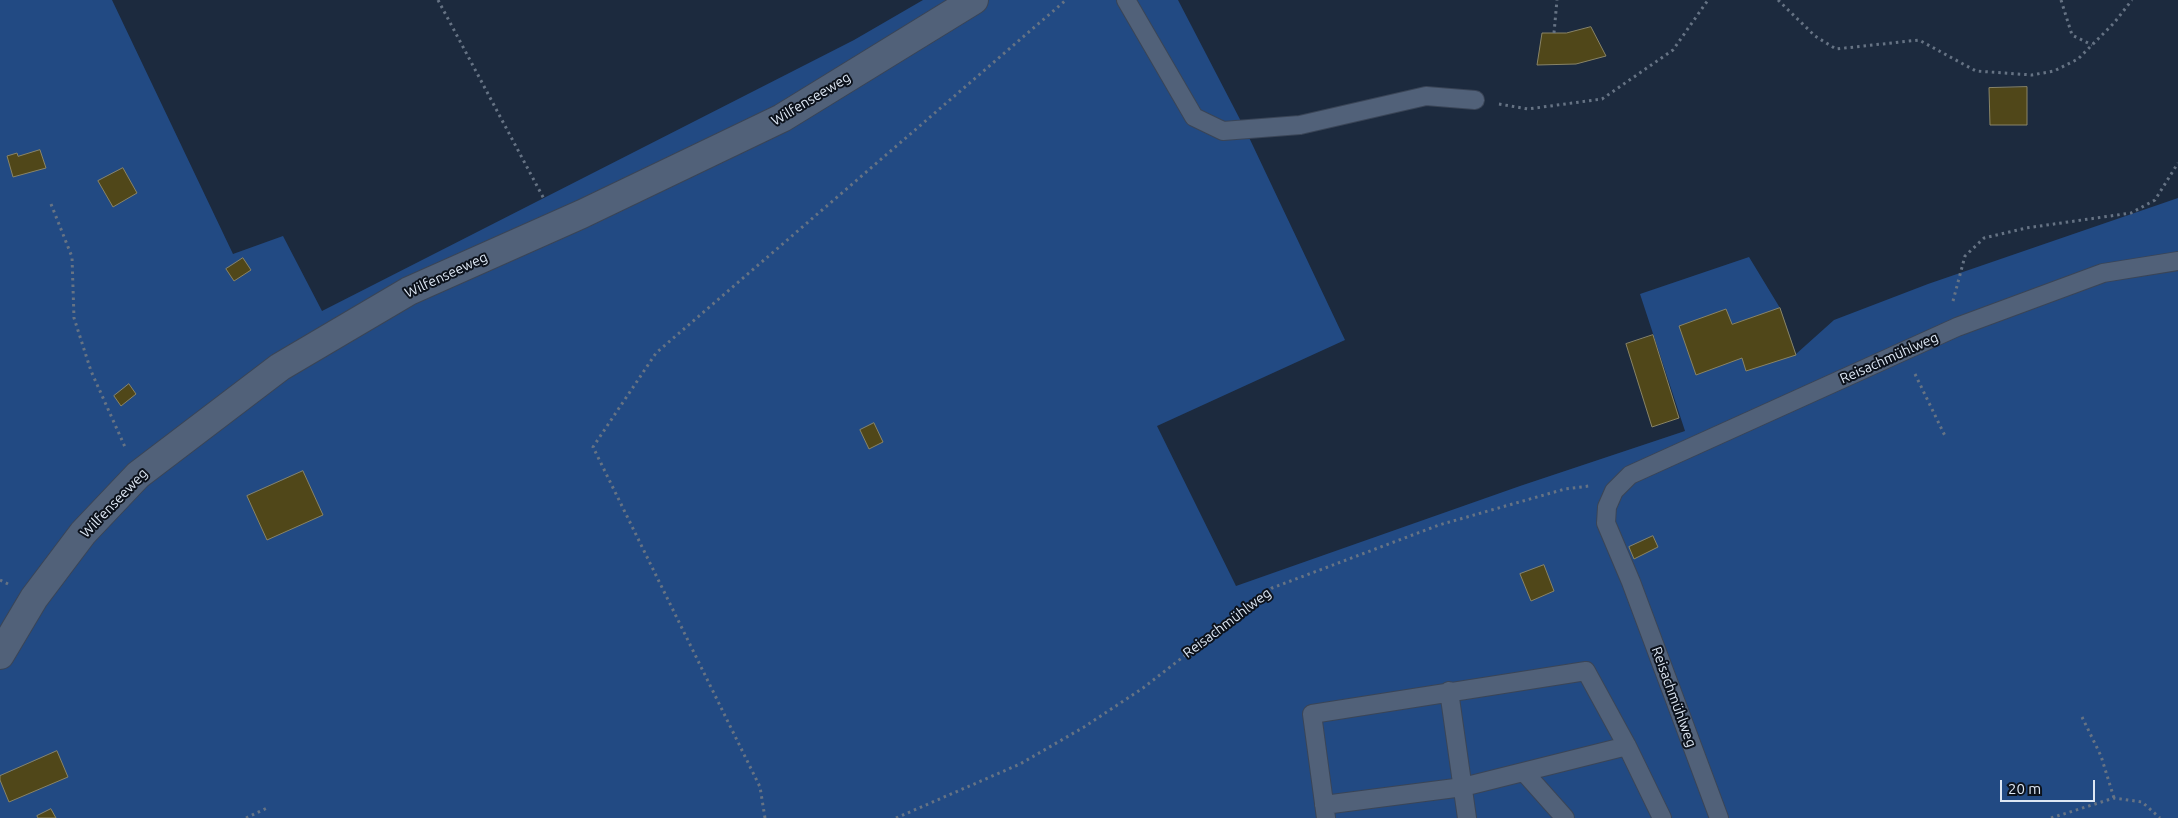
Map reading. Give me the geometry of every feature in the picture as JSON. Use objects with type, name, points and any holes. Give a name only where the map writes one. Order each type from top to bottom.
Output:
[{"type":"street","name":"Wilfenseeweg","points":[[0,655],[34,598],[83,532],[138,475],[280,367],[409,290],[582,214],[782,118],[974,0]]},
{"type":"lane","points":[[1126,0],[1194,117],[1223,131],[1300,125],[1426,96],[1475,100]]},
{"type":"lane","name":"Reisachmühlweg","points":[[1719,818],[1631,582],[1606,523],[1607,507],[1614,491],[1630,475],[1957,327],[2103,273],[2178,261]]},
{"type":"lane","points":[[1627,746],[1463,787],[1325,811],[1312,714],[1586,671],[1627,746],[1662,818]]},
{"type":"lane","points":[[1449,691],[1467,818]]},
{"type":"lane","points":[[1524,772],[1565,818]]},
{"type":"path","points":[[438,0],[557,224]]},
{"type":"path","points":[[765,818],[760,787],[593,447],[656,353],[1066,0]]},
{"type":"path","points":[[1554,33],[1557,0]]},
{"type":"path","points":[[1475,100],[1528,109],[1602,99],[1673,50],[1708,0]]},
{"type":"path","points":[[1778,0],[1815,36],[1836,49],[1919,40],[1976,70],[2032,75],[2054,71],[2078,59],[2114,22],[2132,0]]},
{"type":"path","points":[[2061,0],[2072,34],[2092,45]]},
{"type":"path","points":[[1957,327],[1951,309],[1965,256],[1984,238],[2026,228],[2131,213],[2155,200],[2178,163]]},
{"type":"path","points":[[51,204],[72,257],[74,318],[91,371],[115,424]]},
{"type":"path","points":[[1904,351],[1946,438]]},
{"type":"path","name":"Reisachmühlweg","points":[[896,818],[1020,764],[1084,727],[1143,688],[1272,588],[1439,525],[1565,489],[1588,486],[1614,491]]},
{"type":"path","points":[[2082,717],[2101,756],[2114,798]]},
{"type":"path","points":[[2052,818],[2114,798],[2142,802],[2160,818]]},
{"type":"path","points":[[246,818],[269,807]]},
{"type":"shaded area","points":[[0,0],[112,0],[233,254],[283,236],[322,311],[854,40],[923,0],[1178,0],[1245,129],[1345,340],[1157,426],[1236,586],[1520,486],[1685,431],[1640,294],[1749,257],[1780,308],[1796,354],[1834,320],[1928,284],[2178,198],[2178,818],[0,818]]},
{"type":"building","points":[[1591,27],[1606,56],[1576,64],[1537,65],[1542,33],[1566,33]]},
{"type":"building","points":[[2027,87],[2027,125],[1990,125],[1989,88]]},
{"type":"building","points":[[40,150],[46,168],[13,177],[7,156],[17,153],[18,156]]},
{"type":"building","points":[[123,168],[137,193],[113,207],[98,181]]},
{"type":"building","points":[[243,258],[251,270],[234,281],[226,269]]},
{"type":"building","points":[[1780,308],[1796,355],[1746,371],[1742,358],[1696,375],[1679,326],[1726,309],[1732,324]]},
{"type":"building","points":[[1653,335],[1679,418],[1652,427],[1626,344]]},
{"type":"building","points":[[129,384],[136,394],[121,406],[114,396]]},
{"type":"building","points":[[874,423],[883,442],[869,449],[860,430]]},
{"type":"building","points":[[303,471],[323,515],[267,540],[247,496]]},
{"type":"building","points":[[1653,536],[1658,547],[1634,559],[1629,547]]},
{"type":"building","points":[[1544,565],[1554,591],[1531,601],[1520,574]]},
{"type":"building","points":[[57,751],[68,777],[9,802],[0,776]]},
{"type":"building","points":[[51,809],[56,818],[38,818],[37,816]]}]
